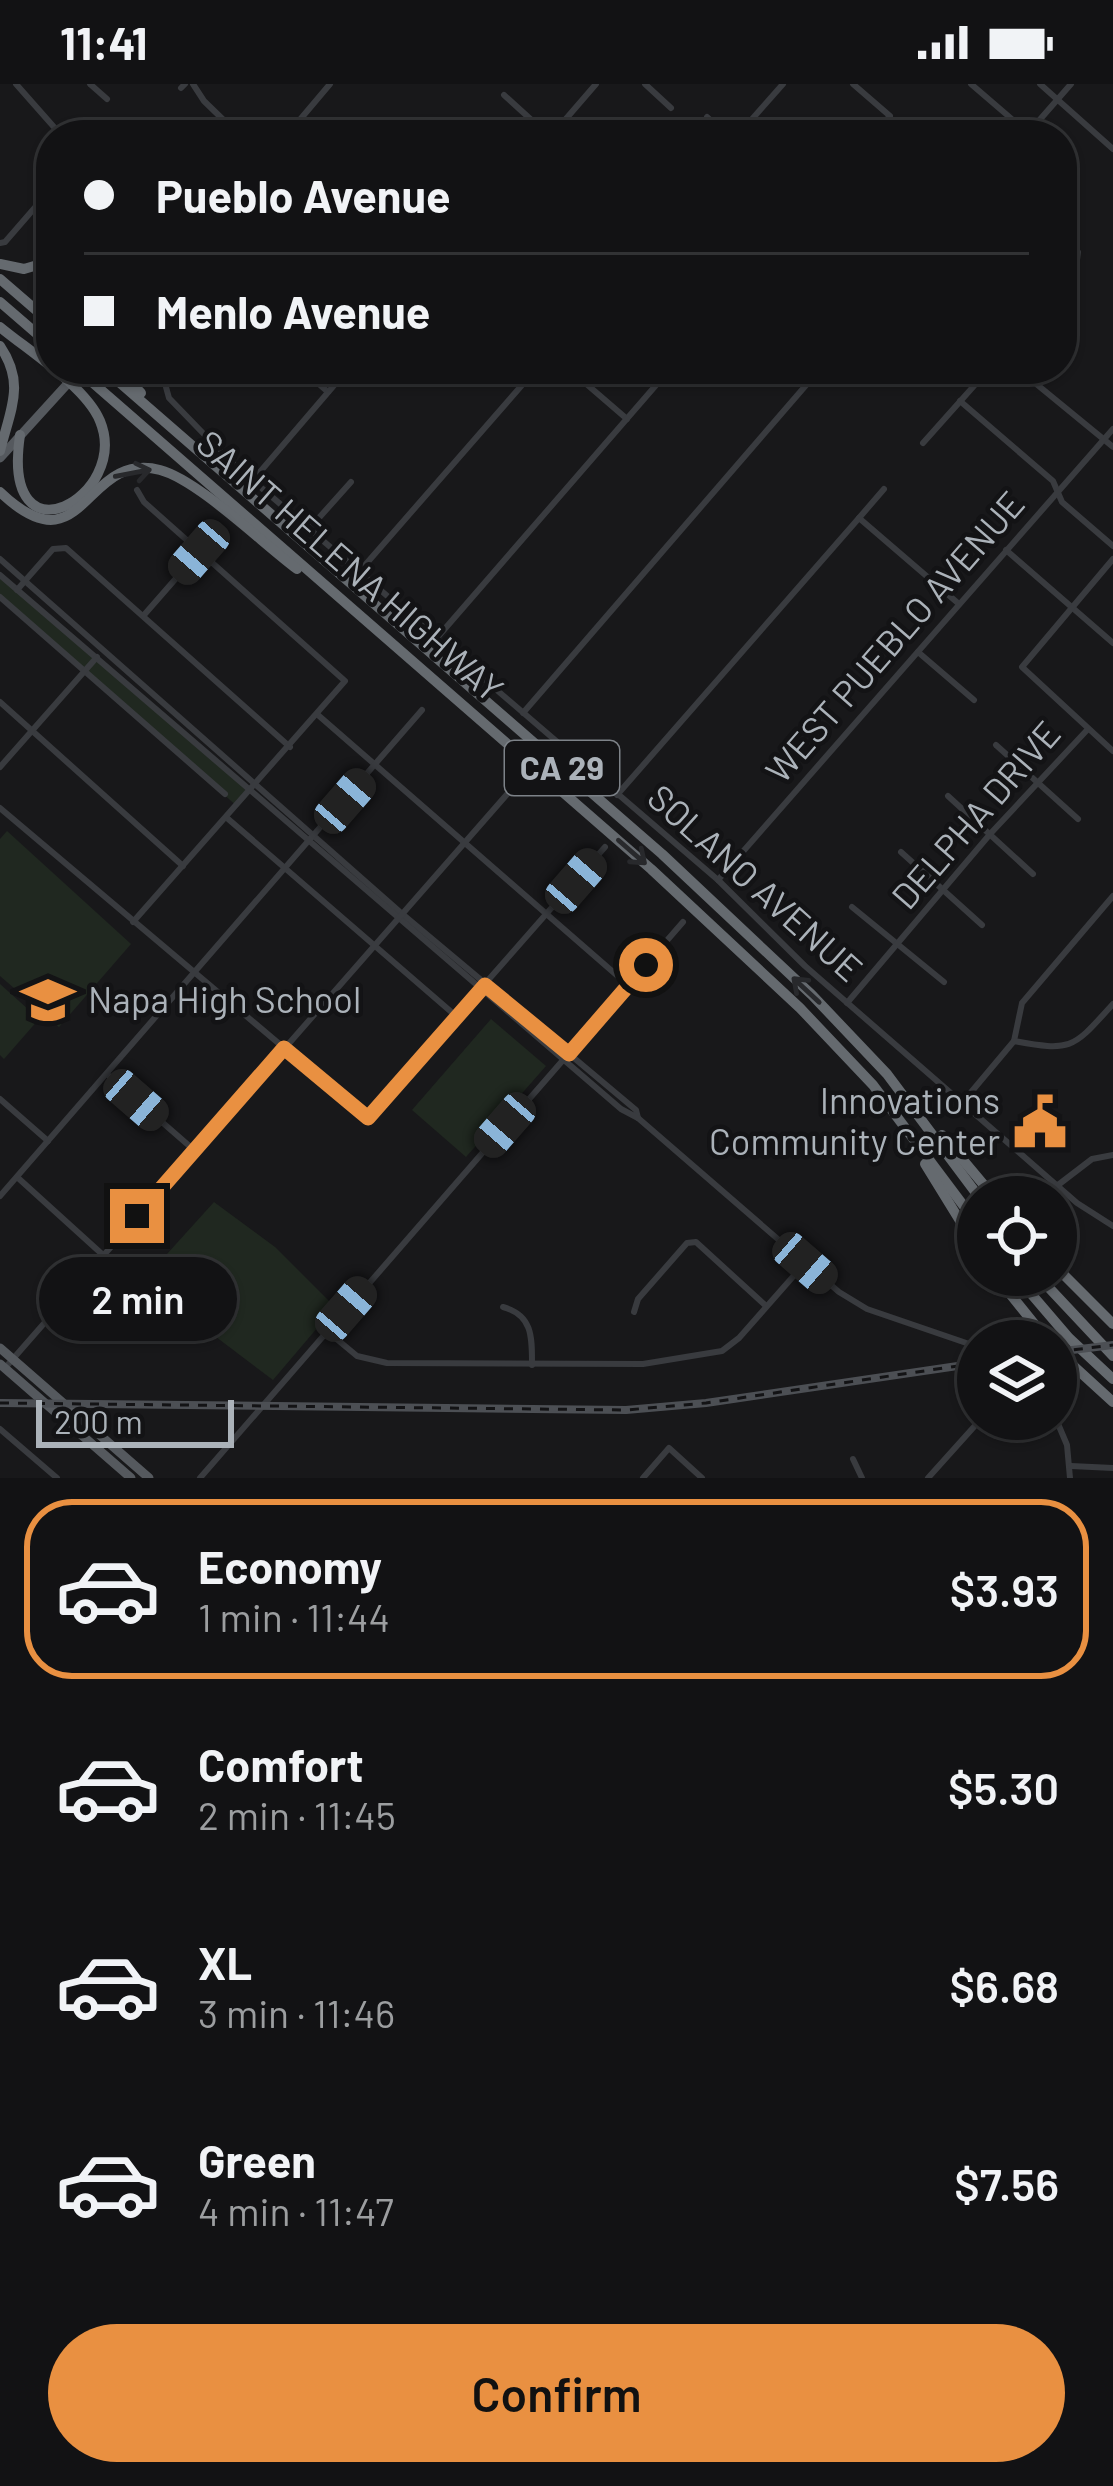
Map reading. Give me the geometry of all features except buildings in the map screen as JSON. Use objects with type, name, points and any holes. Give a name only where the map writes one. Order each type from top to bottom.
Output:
[{"type":"highway","points":[[0,264],[25,269],[36,266]]},
{"type":"highway","points":[[0,279],[36,310]]},
{"type":"highway","points":[[0,302],[36,333]]},
{"type":"highway","points":[[0,327],[36,358]]},
{"type":"highway","points":[[0,346],[16,382],[16,399],[0,455]]},
{"type":"highway","points":[[20,435],[12,478],[26,502],[50,510],[74,500],[100,465],[104,434],[92,407],[66,384]]},
{"type":"highway","name":"SAINT HELENA HIGHWAY","points":[[96,384],[665,882],[826,1033],[957,1197]]},
{"type":"highway","name":"SAINT HELENA HIGHWAY","points":[[121,384],[662,854],[838,1020],[887,1074],[963,1176]]},
{"type":"highway","points":[[133,384],[225,475]]},
{"type":"highway","points":[[3,498],[27,517],[53,520],[81,507],[112,477],[125,471],[157,469],[185,483],[354,610]]},
{"type":"highway","points":[[887,1074],[976,1176]]},
{"type":"highway","points":[[896,1115],[957,1215]]},
{"type":"highway","points":[[1077,1288],[1113,1324]]},
{"type":"highway","points":[[1011,1296],[1031,1320]]},
{"type":"highway","points":[[1034,1296],[1113,1379]]},
{"type":"highway","points":[[1057,1296],[1113,1356]]},
{"type":"highway","points":[[1077,1369],[1113,1402]]},
{"type":"main road","points":[[0,455],[66,384]]},
{"type":"main road","points":[[0,1348],[6,1364],[131,1478]]},
{"type":"main road","points":[[6,1364],[148,1478]]},
{"type":"street","points":[[16,84],[48,120]]},
{"type":"street","points":[[90,84],[107,99]]},
{"type":"street","points":[[300,120],[330,84]]},
{"type":"street","points":[[565,120],[596,84]]},
{"type":"street","points":[[645,84],[670,108]]},
{"type":"street","points":[[751,120],[783,84]]},
{"type":"street","points":[[853,84],[890,116],[886,120]]},
{"type":"street","points":[[971,84],[1011,120]]},
{"type":"street","points":[[1040,84],[1113,149]]},
{"type":"street","points":[[1039,120],[1071,84]]},
{"type":"street","points":[[186,85],[224,120]]},
{"type":"street","points":[[504,95],[534,120]]},
{"type":"street","points":[[707,117],[710,120]]},
{"type":"street","points":[[0,243],[36,206]]},
{"type":"street","points":[[1077,251],[1077,260]]},
{"type":"street","name":"SOLANO AVENUE","points":[[163,384],[174,405],[253,479],[718,880],[847,1003],[1048,1176]]},
{"type":"street","points":[[319,384],[328,392]]},
{"type":"street","points":[[253,479],[335,384]]},
{"type":"street","points":[[359,572],[523,384]]},
{"type":"street","points":[[586,384],[627,419]]},
{"type":"street","points":[[436,639],[657,384]]},
{"type":"street","points":[[524,713],[807,384]]},
{"type":"street","points":[[922,443],[975,384]]},
{"type":"street","points":[[1036,384],[1113,448]]},
{"type":"street","points":[[960,400],[1053,481],[1062,502],[1113,546]]},
{"type":"street","name":"WEST PUEBLO AVENUE","points":[[718,880],[1113,429]]},
{"type":"street","points":[[309,529],[351,482]]},
{"type":"street","points":[[134,922],[345,681],[144,502],[137,490]]},
{"type":"street","points":[[617,795],[884,490]]},
{"type":"street","points":[[859,518],[959,604]]},
{"type":"street","points":[[17,590],[53,549],[66,548],[290,748]]},
{"type":"street","points":[[1006,550],[1113,644]]},
{"type":"street","points":[[144,615],[199,552]]},
{"type":"street","points":[[0,559],[99,655]]},
{"type":"street","name":"DELPHA DRIVE","points":[[847,1003],[991,832],[1088,729],[1022,667],[1113,559]]},
{"type":"street","points":[[0,575],[839,1292],[867,1309],[957,1340]]},
{"type":"street","points":[[0,597],[225,794]]},
{"type":"street","points":[[918,652],[974,700]]},
{"type":"street","points":[[0,767],[99,655]]},
{"type":"street","points":[[0,702],[183,866]]},
{"type":"street","points":[[0,1196],[422,710]]},
{"type":"street","points":[[318,715],[628,986]]},
{"type":"street","points":[[1088,729],[1113,751]]},
{"type":"street","points":[[996,746],[1078,819]]},
{"type":"street","points":[[6,1364],[516,784]]},
{"type":"street","points":[[948,796],[1033,874]]},
{"type":"street","points":[[0,808],[365,1117],[370,1117],[605,847]]},
{"type":"street","points":[[227,818],[458,1017]]},
{"type":"street","points":[[901,852],[982,925]]},
{"type":"street","points":[[962,1102],[1014,1041],[1022,1003],[1112,898]]},
{"type":"street","points":[[852,907],[944,982]]},
{"type":"street","points":[[200,1478],[683,922]]},
{"type":"street","points":[[1014,1041],[1057,1049],[1088,1032],[1113,1004]]},
{"type":"street","points":[[108,1075],[194,1150]]},
{"type":"street","points":[[0,1100],[49,1142]]},
{"type":"street","points":[[1070,1176],[1092,1159],[1113,1155]]},
{"type":"street","points":[[17,1177],[104,1255]]},
{"type":"street","name":"SOLANO AVENUE","points":[[1077,1201],[1113,1226]]},
{"type":"street","points":[[634,1312],[638,1299],[687,1244],[696,1242],[765,1305]]},
{"type":"street","points":[[327,1331],[371,1361],[643,1364],[722,1351],[805,1263]]},
{"type":"street","points":[[503,1307],[527,1322],[532,1365]]},
{"type":"street","points":[[0,1429],[57,1478]]},
{"type":"street","points":[[928,1478],[962,1440]]},
{"type":"street","points":[[1063,1440],[1070,1478]]},
{"type":"street","points":[[643,1478],[669,1448],[702,1478]]},
{"type":"street","points":[[853,1459],[862,1478]]},
{"type":"street","points":[[1071,1466],[1113,1468]]},
{"type":"shaded area","points":[[0,575],[252,791],[238,807],[0,597]]},
{"type":"shaded area","points":[[7,831],[131,944],[59,1027],[0,976],[0,839]]},
{"type":"shaded area","points":[[0,984],[39,1019],[4,1059],[0,1055]]},
{"type":"shaded area","points":[[491,1019],[546,1066],[466,1157],[412,1110]]},
{"type":"shaded area","points":[[214,1202],[275,1247],[335,1307],[273,1380],[195,1321],[148,1275]]},
{"type":"railway","points":[[1077,1349],[1113,1345]]},
{"type":"railway","points":[[0,1403],[626,1410],[957,1366]]},
{"type":"place","name":"Napa High School","points":[[48,1000]]},
{"type":"place","name":"Innovations Community Center","points":[[1040,1122]]},
{"type":"route","points":[[137,1216],[284,1048],[368,1118],[485,985],[569,1054],[646,965]]}]
